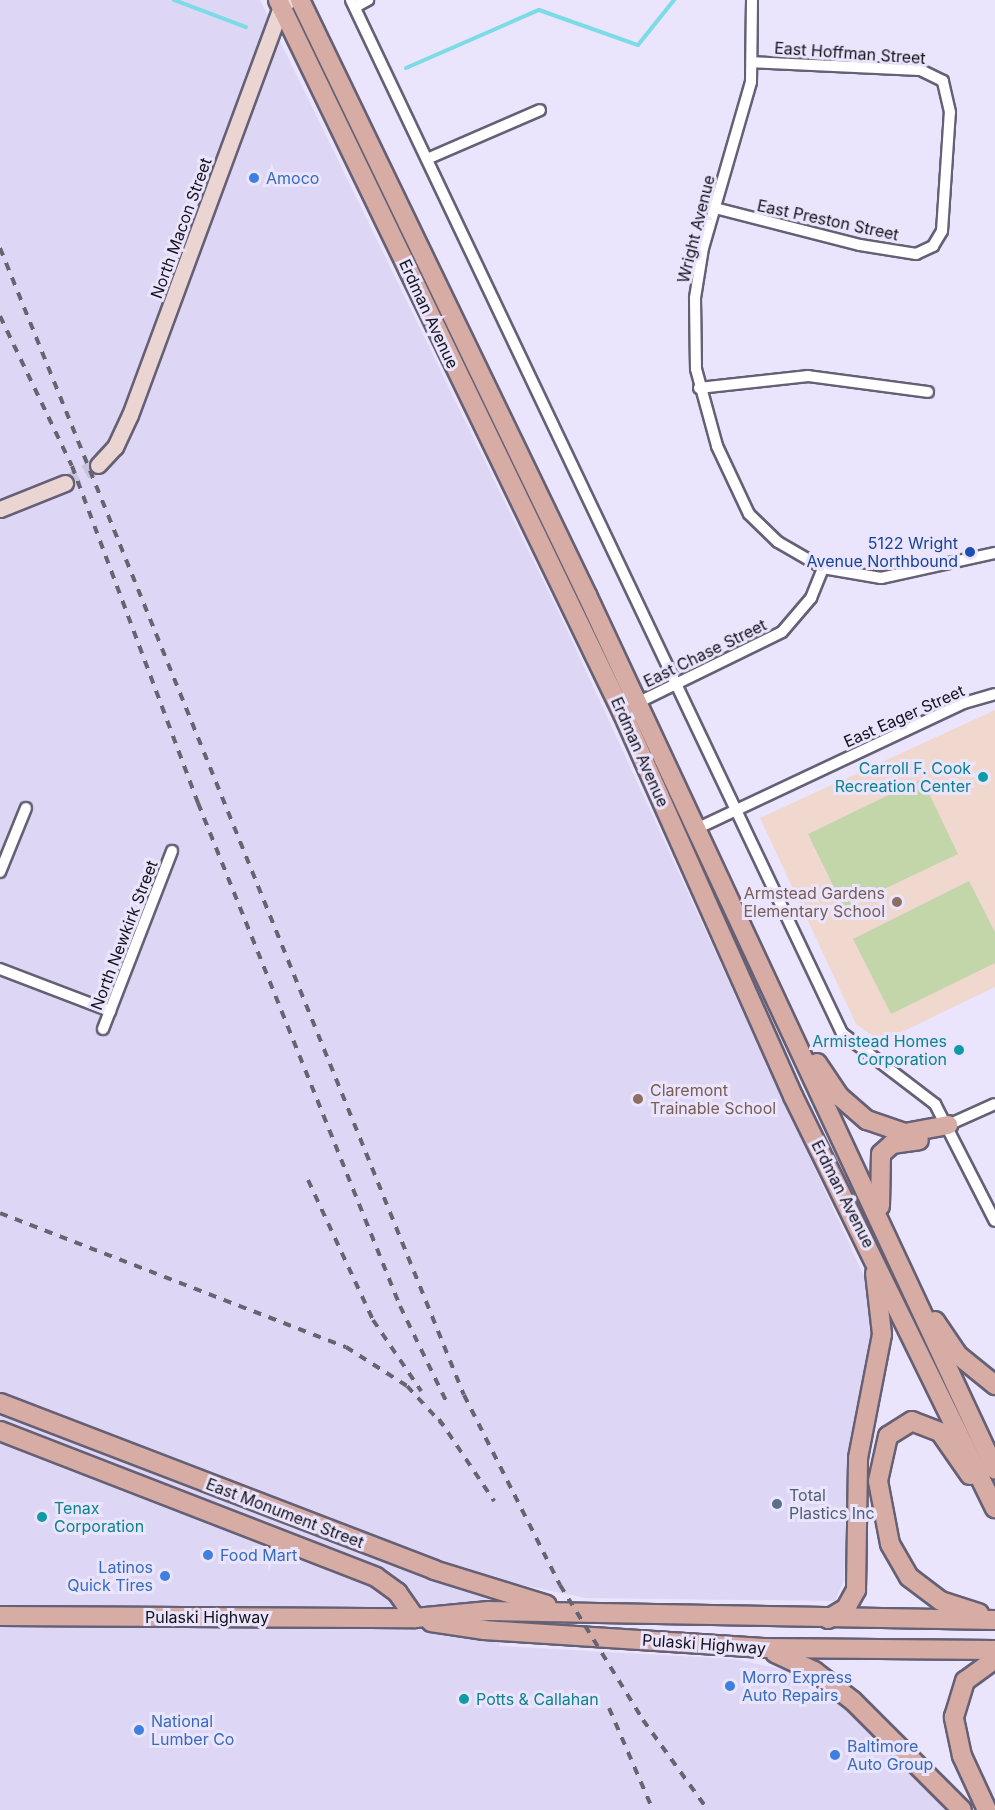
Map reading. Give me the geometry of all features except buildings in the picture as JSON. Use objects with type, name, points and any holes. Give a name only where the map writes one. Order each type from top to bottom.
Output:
[{"type":"main road","name":"Erdman Avenue","points":[[300,0],[637,703],[883,1223],[995,1469]]},
{"type":"main road","name":"Erdman Avenue","points":[[283,2],[623,714],[793,1096],[870,1248],[995,1508]]},
{"type":"main road","points":[[772,992],[830,1083],[859,1115],[905,1133],[948,1125]]},
{"type":"main road","points":[[883,1223],[877,1174],[881,1154],[892,1144],[948,1125]]},
{"type":"main road","points":[[827,1620],[846,1608],[856,1590],[858,1458],[883,1326],[870,1248]]},
{"type":"main road","points":[[910,1285],[958,1355],[995,1385]]},
{"type":"main road","name":"East Monument Street","points":[[0,1403],[434,1570],[574,1612]]},
{"type":"main road","points":[[995,1520],[940,1432],[912,1421],[894,1428],[883,1446],[878,1480],[884,1523],[898,1561],[909,1577],[940,1601],[995,1618]]},
{"type":"main road","name":"East Monument Street","points":[[0,1431],[376,1576],[397,1592],[415,1618]]},
{"type":"main road","name":"Pulaski Highway","points":[[0,1616],[415,1618],[489,1611],[827,1620],[995,1618]]},
{"type":"main road","name":"Pulaski Highway","points":[[415,1618],[484,1630],[762,1648],[995,1650]]},
{"type":"main road","points":[[762,1648],[830,1682],[962,1810]]},
{"type":"main road","points":[[987,1810],[962,1756],[954,1717],[966,1681],[995,1659]]},
{"type":"street","points":[[368,0],[353,3],[842,1033],[868,1057],[922,1090],[948,1125],[995,1221]]},
{"type":"street","name":"Wright Avenue","points":[[752,0],[753,62],[694,298],[699,388],[717,446],[749,514],[778,542],[823,568],[881,578],[995,553]]},
{"type":"street","name":"North Macon Street","points":[[98,465],[115,447],[130,415],[283,2]]},
{"type":"street","name":"East Hoffman Street","points":[[753,62],[920,70],[943,81],[950,99],[942,231],[933,246]]},
{"type":"street","points":[[427,159],[540,110]]},
{"type":"street","name":"East Preston Street","points":[[715,208],[860,246],[916,254],[933,246]]},
{"type":"street","points":[[699,388],[808,376],[928,392]]},
{"type":"street","points":[[0,509],[65,483]]},
{"type":"street","name":"East Chase Street","points":[[637,703],[678,686],[787,627],[811,598],[823,568]]},
{"type":"street","name":"East Eager Street","points":[[696,829],[964,703],[995,694]]},
{"type":"street","points":[[0,872],[26,808]]},
{"type":"street","name":"North Newkirk Street","points":[[103,1029],[172,851]]},
{"type":"street","points":[[0,969],[110,1011]]},
{"type":"street","points":[[948,1125],[995,1104]]},
{"type":"shaded area","points":[[0,0],[260,0],[570,636],[870,1289],[870,1339],[848,1457],[844,1580],[835,1601],[586,1598],[508,1582],[499,1646],[734,1659],[794,1672],[861,1721],[945,1810],[0,1810]]},
{"type":"shaded area","name":"Armstead Gardens Elementary School","points":[[995,710],[995,987],[881,1042],[856,1024],[760,818]]},
{"type":"green space","points":[[922,779],[958,854],[844,908],[808,834]]},
{"type":"green space","points":[[969,881],[995,932],[995,963],[891,1014],[853,939]]},
{"type":"waterway","points":[[174,0],[246,27]]},
{"type":"waterway","points":[[406,68],[539,10],[638,45],[674,0]]},
{"type":"tunnel","points":[[65,483],[98,465]]},
{"type":"railway","points":[[0,248],[464,1395],[560,1585],[643,1720],[708,1810]]},
{"type":"railway","points":[[0,316],[72,466],[198,803],[400,1306],[447,1403]]},
{"type":"railway","points":[[308,1180],[373,1320],[421,1391]]},
{"type":"railway","points":[[0,1213],[346,1347],[407,1386],[444,1426]]},
{"type":"railway","points":[[439,1419],[494,1501]]},
{"type":"railway","points":[[609,1708],[653,1810]]},
{"type":"place","name":"Amoco","points":[[254,178]]},
{"type":"place","name":"5122 Wright Avenue Northbound","points":[[970,552]]},
{"type":"place","name":"Carroll F. Cook Recreation Center","points":[[983,777]]},
{"type":"place","name":"Armstead Gardens Elementary School","points":[[897,902]]},
{"type":"place","name":"Armistead Homes Corporation","points":[[959,1050]]},
{"type":"place","name":"Claremont Trainable School","points":[[638,1099]]},
{"type":"place","name":"Total Plastics Inc","points":[[777,1504]]},
{"type":"place","name":"Tenax Corporation","points":[[42,1517]]},
{"type":"place","name":"Food Mart","points":[[208,1555]]},
{"type":"place","name":"Latinos Quick Tires","points":[[165,1576]]},
{"type":"place","name":"Morro Express Auto Repairs","points":[[730,1686]]},
{"type":"place","name":"Potts & Callahan","points":[[464,1699]]},
{"type":"place","name":"National Lumber Co","points":[[139,1730]]},
{"type":"place","name":"Baltimore Auto Group","points":[[835,1755]]}]
